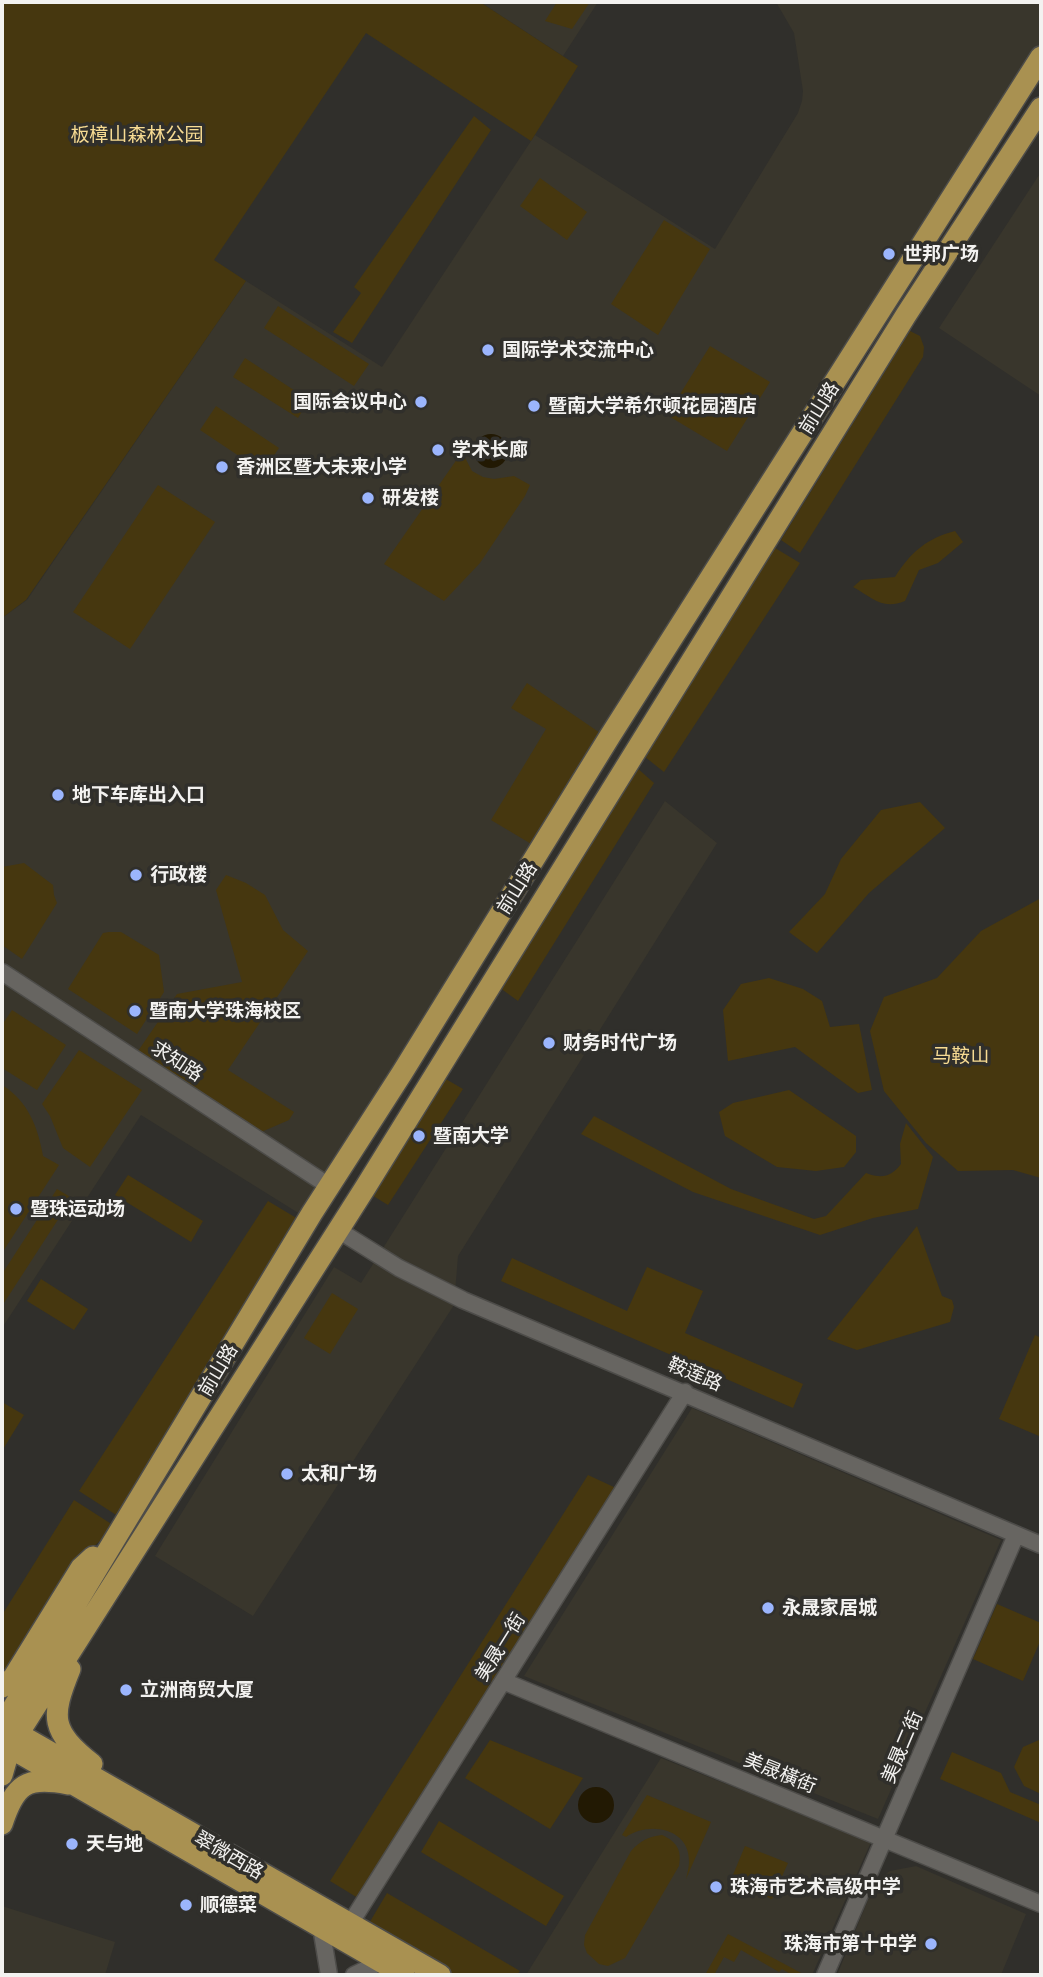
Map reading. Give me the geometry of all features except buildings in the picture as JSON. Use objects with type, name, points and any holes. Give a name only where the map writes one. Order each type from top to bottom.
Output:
[{"type":"main road","name":"前山路","points":[[6,1733],[125,1526],[329,1186],[610,736],[1041,57]]},
{"type":"main road","name":"前山路","points":[[6,1733],[88,1625],[338,1230],[906,315],[1041,108]]},
{"type":"main road","points":[[2,1686],[13,1678],[82,1568],[125,1526]]},
{"type":"main road","points":[[88,1625],[60,1694],[57,1717],[62,1736],[72,1748],[140,1803]]},
{"type":"main road","points":[[2,1774],[6,1733]]},
{"type":"main road","name":"翠微西路","points":[[6,1733],[78,1786],[404,1975]]},
{"type":"main road","name":"翠微西路","points":[[6,1733],[140,1803],[440,1975]]},
{"type":"main road","points":[[2,1824],[10,1799],[26,1782],[46,1780],[78,1786]]},
{"type":"street","name":"求知路","points":[[2,972],[329,1186]]},
{"type":"street","name":"鞍莲路","points":[[338,1230],[400,1268],[463,1300],[1041,1545]]},
{"type":"street","name":"美晟一街","points":[[350,1924],[685,1392]]},
{"type":"street","name":"美晟二街","points":[[825,1975],[1016,1535]]},
{"type":"street","name":"美晟橫街","points":[[503,1681],[1041,1904]]},
{"type":"street","points":[[321,1927],[329,1975]]},
{"type":"street","points":[[354,1975],[381,1962]]},
{"type":"shaded area","points":[[480,2],[598,2],[563,56]]},
{"type":"shaded area","points":[[776,2],[1041,2],[1041,56],[308,1219],[141,1115],[2,1328],[2,618],[27,600],[246,281],[382,367],[535,135],[715,249],[798,113],[802,101],[803,91],[794,33]]},
{"type":"shaded area","points":[[1041,172],[1041,396],[939,328]]},
{"type":"shaded area","points":[[491,434],[503,439],[508,451],[503,463],[491,468],[479,463],[474,451],[479,439]]},
{"type":"shaded area","points":[[665,801],[717,843],[458,1256],[454,1305],[253,1616],[155,1556],[334,1267],[361,1283]]},
{"type":"shaded area","name":"永晟家居城","points":[[692,1408],[1001,1540],[878,1819],[524,1676]]},
{"type":"shaded area","name":"珠海市艺术高级中学","points":[[661,1758],[871,1842],[812,1975],[526,1975]]},
{"type":"shaded area","points":[[596,1787],[609,1792],[614,1805],[609,1818],[596,1823],[583,1818],[578,1805],[583,1792]]},
{"type":"shaded area","name":"珠海市第十中学","points":[[916,1866],[1026,1914],[1001,1975],[837,1975],[873,1888],[881,1877],[890,1871]]},
{"type":"shaded area","points":[[2,1906],[115,1942],[105,1975],[2,1975]]},
{"type":"green space","name":"板樟山森林公园","points":[[2,2],[480,2],[578,66],[531,141],[366,33],[214,260],[246,281],[26,600],[2,618]]},
{"type":"green space","points":[[557,2],[590,2],[572,29],[545,21]]},
{"type":"green space","points":[[474,116],[491,130],[352,343],[333,332],[361,293],[354,287]]},
{"type":"green space","points":[[540,178],[587,212],[567,240],[520,206]]},
{"type":"green space","points":[[664,220],[710,249],[658,335],[611,304]]},
{"type":"green space","points":[[278,306],[369,364],[354,386],[264,328]]},
{"type":"green space","points":[[910,331],[920,336],[924,347],[923,357],[800,553],[781,540]]},
{"type":"green space","points":[[570,341],[577,341],[588,350],[586,357],[578,358],[571,353],[568,348]]},
{"type":"green space","points":[[710,346],[770,382],[727,451],[667,415]]},
{"type":"green space","points":[[245,358],[309,400],[298,418],[233,377]]},
{"type":"green space","points":[[216,406],[279,448],[263,472],[200,430]]},
{"type":"green space","points":[[462,452],[472,471],[483,477],[494,479],[514,476],[530,485],[480,563],[444,601],[384,564]]},
{"type":"green space","points":[[158,485],[215,522],[130,649],[73,612]]},
{"type":"green space","points":[[955,531],[963,542],[938,563],[919,570],[905,601],[884,603],[853,587],[861,580],[895,577],[920,548]]},
{"type":"green space","points":[[770,545],[800,563],[664,772],[640,753]]},
{"type":"green space","points":[[527,683],[606,737],[538,848],[491,820],[546,729],[511,708]]},
{"type":"green space","points":[[636,767],[654,783],[518,1001],[496,985]]},
{"type":"green space","points":[[920,802],[945,828],[869,893],[817,953],[789,932],[825,894],[841,859],[881,810]]},
{"type":"green space","points":[[24,863],[53,885],[57,903],[22,959],[2,945],[2,867]]},
{"type":"green space","points":[[226,875],[265,895],[283,930],[308,951],[228,1070],[294,1112],[289,1120],[259,1133],[136,1054],[177,994],[242,982],[216,890]]},
{"type":"green space","name":"马鞍山","points":[[1041,898],[1041,1178],[1013,1170],[958,1171],[926,1143],[884,1091],[870,1031],[884,997],[937,978],[981,931]]},
{"type":"green space","points":[[121,932],[159,955],[164,992],[137,1034],[68,989],[103,933]]},
{"type":"green space","points":[[769,978],[803,989],[822,1001],[830,1027],[859,1024],[872,1090],[858,1093],[795,1047],[728,1061],[723,1010],[741,984]]},
{"type":"green space","points":[[12,1010],[66,1045],[37,1090],[2,1068],[2,1025]]},
{"type":"green space","points":[[79,1050],[142,1090],[90,1167],[63,1148],[42,1104]]},
{"type":"green space","points":[[444,1078],[463,1089],[388,1205],[370,1194]]},
{"type":"green space","name":"暨珠运动场","points":[[2,1085],[25,1107],[38,1135],[43,1156],[59,1165],[2,1253]]},
{"type":"green space","points":[[789,1090],[856,1136],[856,1152],[844,1167],[816,1171],[777,1167],[725,1136],[719,1112],[733,1103]]},
{"type":"green space","points":[[594,1116],[731,1189],[814,1219],[826,1216],[866,1173],[886,1176],[901,1164],[900,1144],[906,1123],[933,1157],[918,1209],[873,1218],[820,1235],[693,1192],[581,1134]]},
{"type":"green space","points":[[128,1175],[203,1221],[191,1242],[115,1195]]},
{"type":"green space","points":[[57,1189],[72,1198],[2,1306],[2,1274]]},
{"type":"green space","points":[[268,1201],[303,1222],[124,1520],[79,1491]]},
{"type":"green space","points":[[917,1226],[942,1296],[952,1300],[954,1307],[950,1322],[857,1350],[827,1339]]},
{"type":"green space","points":[[512,1258],[627,1311],[647,1267],[703,1291],[685,1333],[803,1384],[793,1408],[501,1281]]},
{"type":"green space","points":[[41,1279],[88,1309],[74,1330],[27,1301]]},
{"type":"green space","points":[[332,1293],[358,1309],[330,1354],[304,1338]]},
{"type":"green space","points":[[1035,1335],[1041,1338],[1039,1436],[999,1419]]},
{"type":"green space","points":[[2,1402],[24,1415],[2,1451]]},
{"type":"green space","points":[[588,1475],[616,1488],[358,1898],[330,1881]]},
{"type":"green space","points":[[74,1500],[116,1527],[78,1560],[5,1677],[2,1664],[2,1615]]},
{"type":"green space","points":[[997,1604],[1041,1623],[1041,1639],[1023,1681],[973,1659]]},
{"type":"green space","points":[[490,1740],[583,1778],[550,1829],[465,1778]]},
{"type":"green space","points":[[1039,1740],[1041,1794],[1024,1786],[1014,1767],[1023,1747]]},
{"type":"green space","points":[[952,1752],[1001,1773],[1010,1792],[1041,1805],[1041,1823],[940,1779]]},
{"type":"green space","points":[[647,1795],[711,1822],[686,1879],[688,1851],[676,1835],[646,1829],[626,1837],[622,1835]]},
{"type":"green space","points":[[439,1821],[564,1896],[546,1926],[421,1852]]},
{"type":"green space","points":[[662,1835],[677,1847],[680,1855],[679,1866],[625,1958],[608,1966],[599,1964],[587,1953],[585,1935],[631,1851],[645,1840]]},
{"type":"green space","points":[[745,1846],[788,1863],[772,1899],[730,1882]]},
{"type":"green space","points":[[387,1893],[520,1971],[517,1975],[453,1975],[368,1925]]},
{"type":"green space","points":[[728,1934],[805,1975],[792,1975],[782,1969],[779,1972],[741,1950],[734,1962],[724,1957],[714,1975],[705,1975]]},
{"type":"place","name":"世邦广场","points":[[889,254]]},
{"type":"place","name":"国际学术交流中心","points":[[488,350]]},
{"type":"place","name":"国际会议中心","points":[[421,402]]},
{"type":"place","name":"暨南大学希尔顿花园酒店","points":[[534,406]]},
{"type":"place","name":"学术长廊","points":[[438,450]]},
{"type":"place","name":"香洲区暨大未来小学","points":[[222,467]]},
{"type":"place","name":"研发楼","points":[[368,498]]},
{"type":"place","name":"地下车库出入口","points":[[58,795]]},
{"type":"place","name":"行政楼","points":[[136,875]]},
{"type":"place","name":"暨南大学珠海校区","points":[[135,1011]]},
{"type":"place","name":"财务时代广场","points":[[549,1043]]},
{"type":"place","name":"暨南大学","points":[[419,1136]]},
{"type":"place","name":"暨珠运动场","points":[[16,1209]]},
{"type":"place","name":"太和广场","points":[[287,1474]]},
{"type":"place","name":"永晟家居城","points":[[768,1608]]},
{"type":"place","name":"立洲商贸大厦","points":[[126,1690]]},
{"type":"place","name":"天与地","points":[[72,1844]]},
{"type":"place","name":"珠海市艺术高级中学","points":[[716,1887]]},
{"type":"place","name":"顺德菜","points":[[186,1905]]},
{"type":"place","name":"珠海市第十中学","points":[[931,1944]]}]
